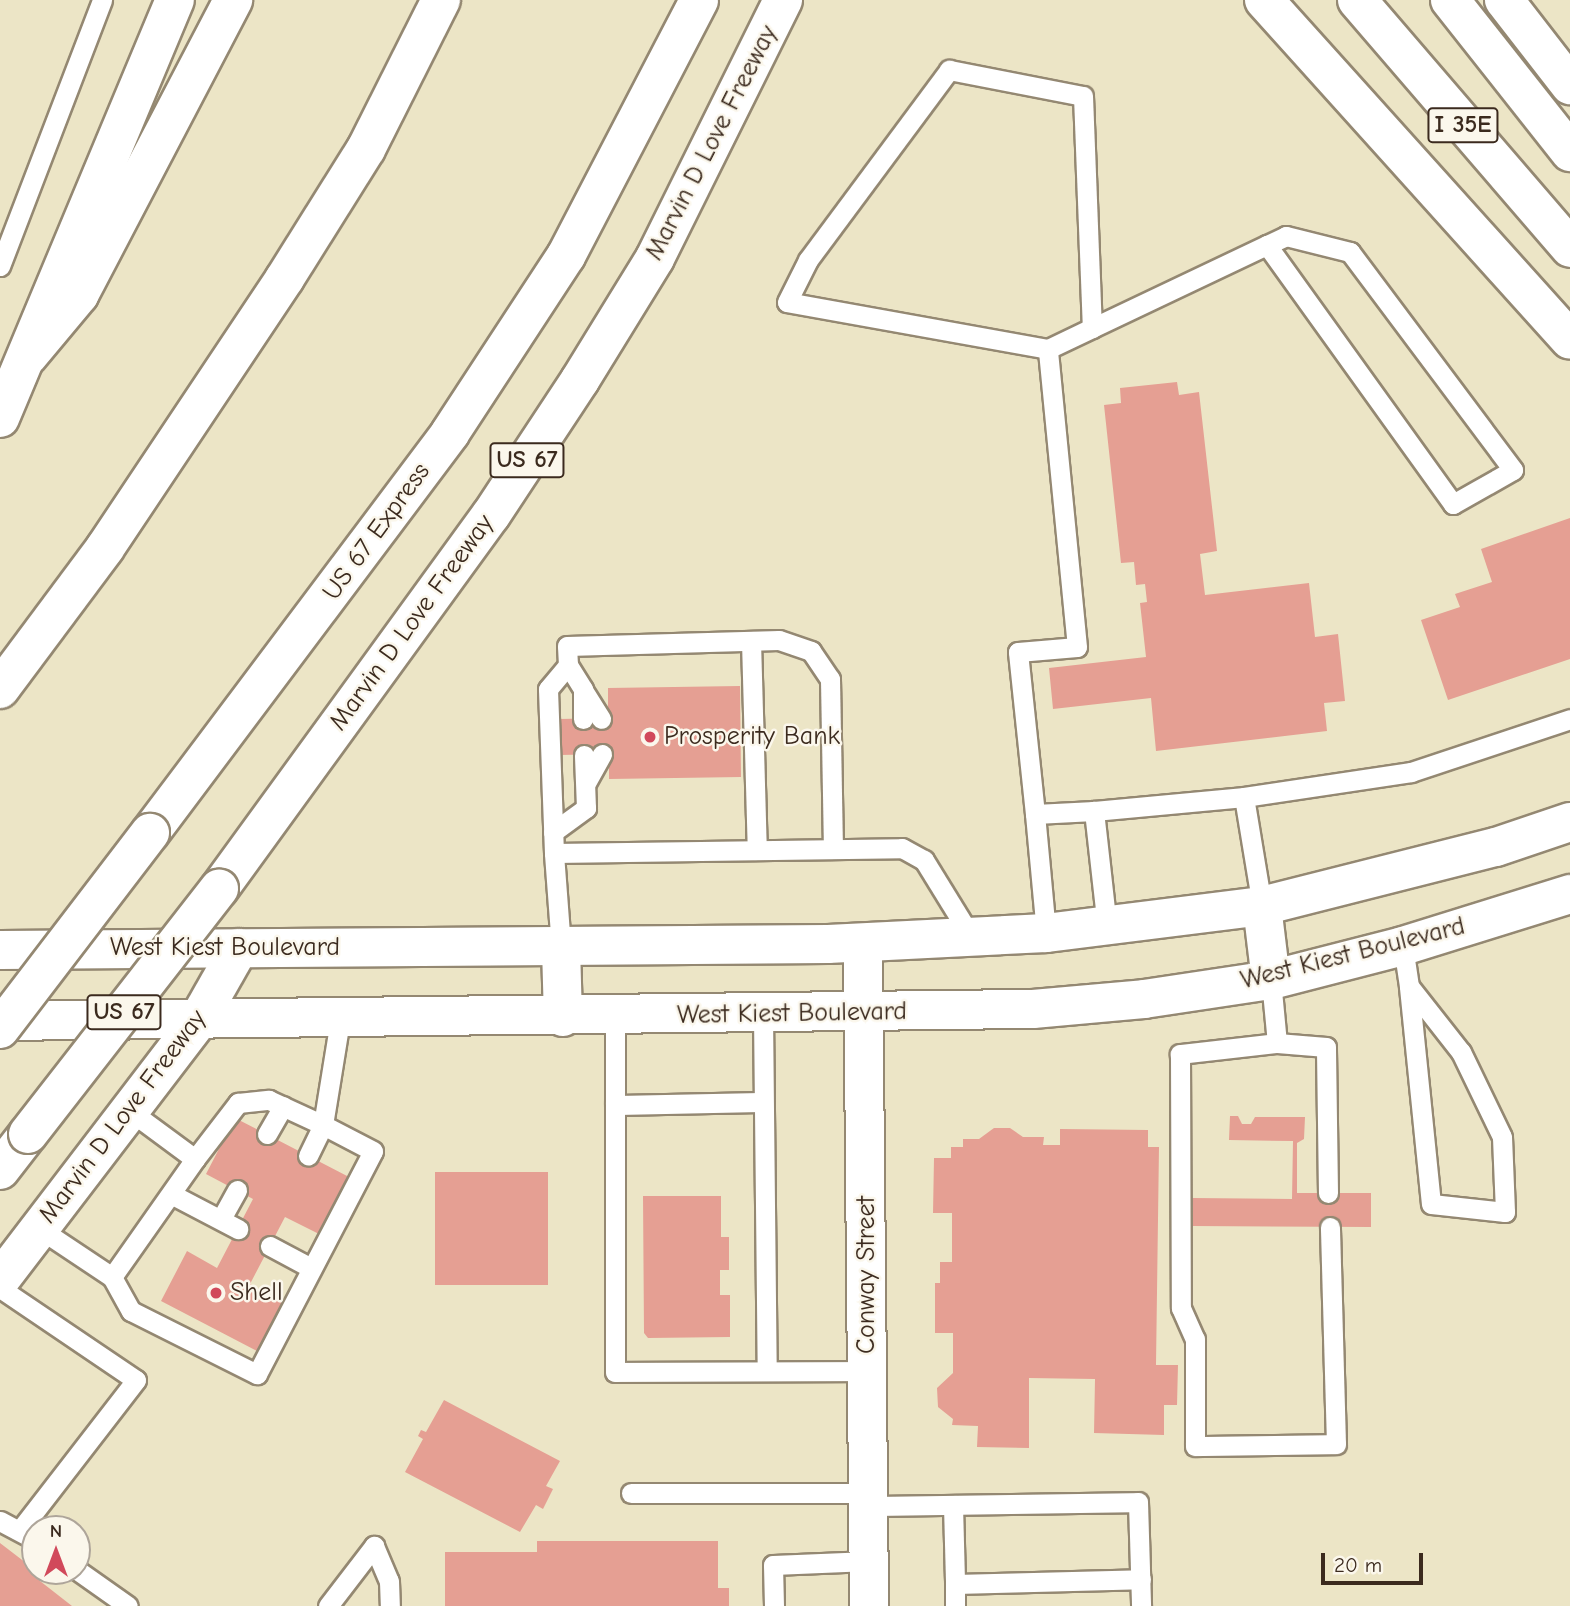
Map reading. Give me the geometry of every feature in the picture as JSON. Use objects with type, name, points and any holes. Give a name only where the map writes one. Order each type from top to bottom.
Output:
[{"type":"main road","points":[[0,418],[175,0]]},
{"type":"main road","points":[[28,356],[79,295],[233,0]]},
{"type":"main road","points":[[0,689],[113,537],[292,266],[366,149],[441,0]]},
{"type":"main road","name":"US 67 Express","points":[[0,1029],[450,433],[566,256],[699,0]]},
{"type":"main road","name":"Marvin D Love Freeway","points":[[0,1170],[219,889],[491,515],[580,380],[655,258],[783,0]]},
{"type":"main road","points":[[1264,0],[1570,340]]},
{"type":"main road","name":"I 35E","points":[[1357,0],[1570,248]]},
{"type":"main road","points":[[1450,0],[1570,152]]},
{"type":"main road","points":[[1504,0],[1570,85]]},
{"type":"main road","name":"West Kiest Boulevard","points":[[0,950],[863,944],[1046,933],[1107,928],[1262,906],[1458,858],[1570,822]]},
{"type":"main road","name":"West Kiest Boulevard","points":[[0,1021],[197,1022],[1033,1009],[1144,999],[1271,980],[1403,946],[1570,894]]},
{"type":"main road","points":[[1262,906],[1271,980]]},
{"type":"main road","name":"Conway Street","points":[[863,944],[869,1606]]},
{"type":"main road","points":[[561,947],[563,1017]]},
{"type":"main road","name":"Marvin D Love Freeway","points":[[0,1280],[197,1022],[239,948]]},
{"type":"lane","points":[[0,266],[103,0]]},
{"type":"lane","points":[[1092,328],[1083,96],[949,69],[808,260],[787,302],[1048,349],[1092,328],[1267,245],[1286,236],[1350,252],[1513,470],[1453,504],[1267,245]]},
{"type":"lane","points":[[1046,933],[1018,652],[1077,647],[1048,349]]},
{"type":"lane","points":[[751,640],[757,850]]},
{"type":"lane","points":[[584,719],[583,689],[568,665],[567,646],[779,640],[811,651],[830,679],[833,849]]},
{"type":"lane","points":[[561,947],[554,853],[548,689],[568,665]]},
{"type":"lane","points":[[1035,814],[1244,797],[1411,772],[1570,719]]},
{"type":"lane","points":[[553,832],[586,808],[585,755],[585,784]]},
{"type":"lane","points":[[1244,797],[1262,906]]},
{"type":"lane","points":[[1094,811],[1107,928]]},
{"type":"lane","points":[[554,853],[902,848],[924,860],[972,938]]},
{"type":"lane","points":[[1403,946],[1431,1204],[1506,1212],[1502,1137],[1461,1052],[1409,986]]},
{"type":"lane","points":[[1271,980],[1277,1043]]},
{"type":"lane","points":[[763,1014],[767,1371]]},
{"type":"lane","points":[[615,1017],[615,1372],[868,1371]]},
{"type":"lane","points":[[308,1156],[323,1125],[340,1020]]},
{"type":"lane","points":[[1328,1192],[1326,1047],[1277,1043],[1180,1054],[1181,1308],[1195,1339],[1195,1446],[1336,1444],[1330,1227]]},
{"type":"lane","points":[[40,1229],[111,1277],[131,1311],[257,1374],[373,1151],[269,1100],[238,1103],[111,1277]]},
{"type":"lane","points":[[615,1105],[763,1102]]},
{"type":"lane","points":[[267,1134],[283,1106]]},
{"type":"lane","points":[[130,1111],[195,1159]]},
{"type":"lane","points":[[171,1194],[229,1224],[237,1190]]},
{"type":"lane","points":[[270,1246],[312,1268]]},
{"type":"lane","points":[[0,1287],[136,1380],[42,1515]]},
{"type":"lane","points":[[631,1493],[954,1505],[1138,1502],[1141,1606]]},
{"type":"lane","points":[[954,1505],[955,1606]]},
{"type":"lane","points":[[0,1521],[21,1532]]},
{"type":"lane","points":[[328,1606],[374,1546],[389,1581],[390,1606]]},
{"type":"lane","points":[[774,1606],[773,1565],[869,1561]]},
{"type":"lane","points":[[955,1584],[1141,1579]]},
{"type":"lane","points":[[91,1580],[128,1606]]},
{"type":"building","points":[[1177,382],[1179,395],[1199,392],[1217,551],[1200,554],[1205,595],[1309,583],[1315,637],[1338,634],[1345,701],[1324,703],[1327,731],[1156,751],[1151,698],[1053,709],[1049,668],[1146,657],[1140,603],[1147,602],[1145,584],[1136,585],[1134,562],[1121,563],[1104,405],[1121,403],[1120,388]]},
{"type":"building","points":[[1570,518],[1570,659],[1448,700],[1421,620],[1460,607],[1455,594],[1492,582],[1481,549]]},
{"type":"building","name":"Prosperity Bank","points":[[740,686],[741,777],[609,779],[609,754],[560,755],[560,719],[608,718],[608,688]]},
{"type":"building","points":[[1230,1116],[1238,1116],[1242,1124],[1251,1124],[1255,1117],[1305,1117],[1304,1139],[1297,1143],[1297,1193],[1371,1193],[1371,1227],[1192,1226],[1192,1198],[1292,1199],[1293,1141],[1229,1140]]},
{"type":"building","name":"Shell","points":[[235,1118],[349,1177],[319,1234],[285,1217],[250,1284],[282,1302],[257,1351],[161,1301],[187,1251],[217,1268],[253,1199],[206,1174]]},
{"type":"building","points":[[994,1128],[1010,1128],[1023,1137],[1044,1137],[1043,1145],[1060,1145],[1060,1129],[1148,1130],[1148,1147],[1159,1147],[1156,1365],[1178,1365],[1177,1405],[1164,1405],[1164,1435],[1094,1433],[1095,1379],[1029,1378],[1029,1448],[977,1447],[978,1426],[952,1425],[953,1419],[938,1407],[937,1388],[953,1373],[953,1333],[935,1333],[935,1283],[940,1283],[940,1262],[952,1262],[952,1213],[933,1213],[934,1158],[951,1158],[951,1147],[963,1147],[963,1139],[979,1139]]},
{"type":"building","points":[[435,1172],[548,1172],[548,1285],[435,1285]]},
{"type":"building","points":[[643,1196],[721,1196],[721,1237],[729,1237],[729,1270],[720,1270],[720,1295],[730,1295],[730,1337],[648,1338],[644,1333]]},
{"type":"building","points":[[444,1400],[560,1461],[546,1486],[553,1489],[543,1509],[536,1505],[520,1532],[405,1472],[423,1439],[418,1436],[421,1430],[426,1432]]},
{"type":"building","points":[[537,1541],[718,1541],[718,1588],[729,1588],[729,1606],[445,1606],[445,1552],[537,1552]]},
{"type":"building","points":[[0,1543],[21,1559],[21,1585],[45,1585],[72,1606],[0,1606]]},
{"type":"place","name":"Prosperity Bank","points":[[650,737]]},
{"type":"place","name":"Shell","points":[[216,1293]]}]
